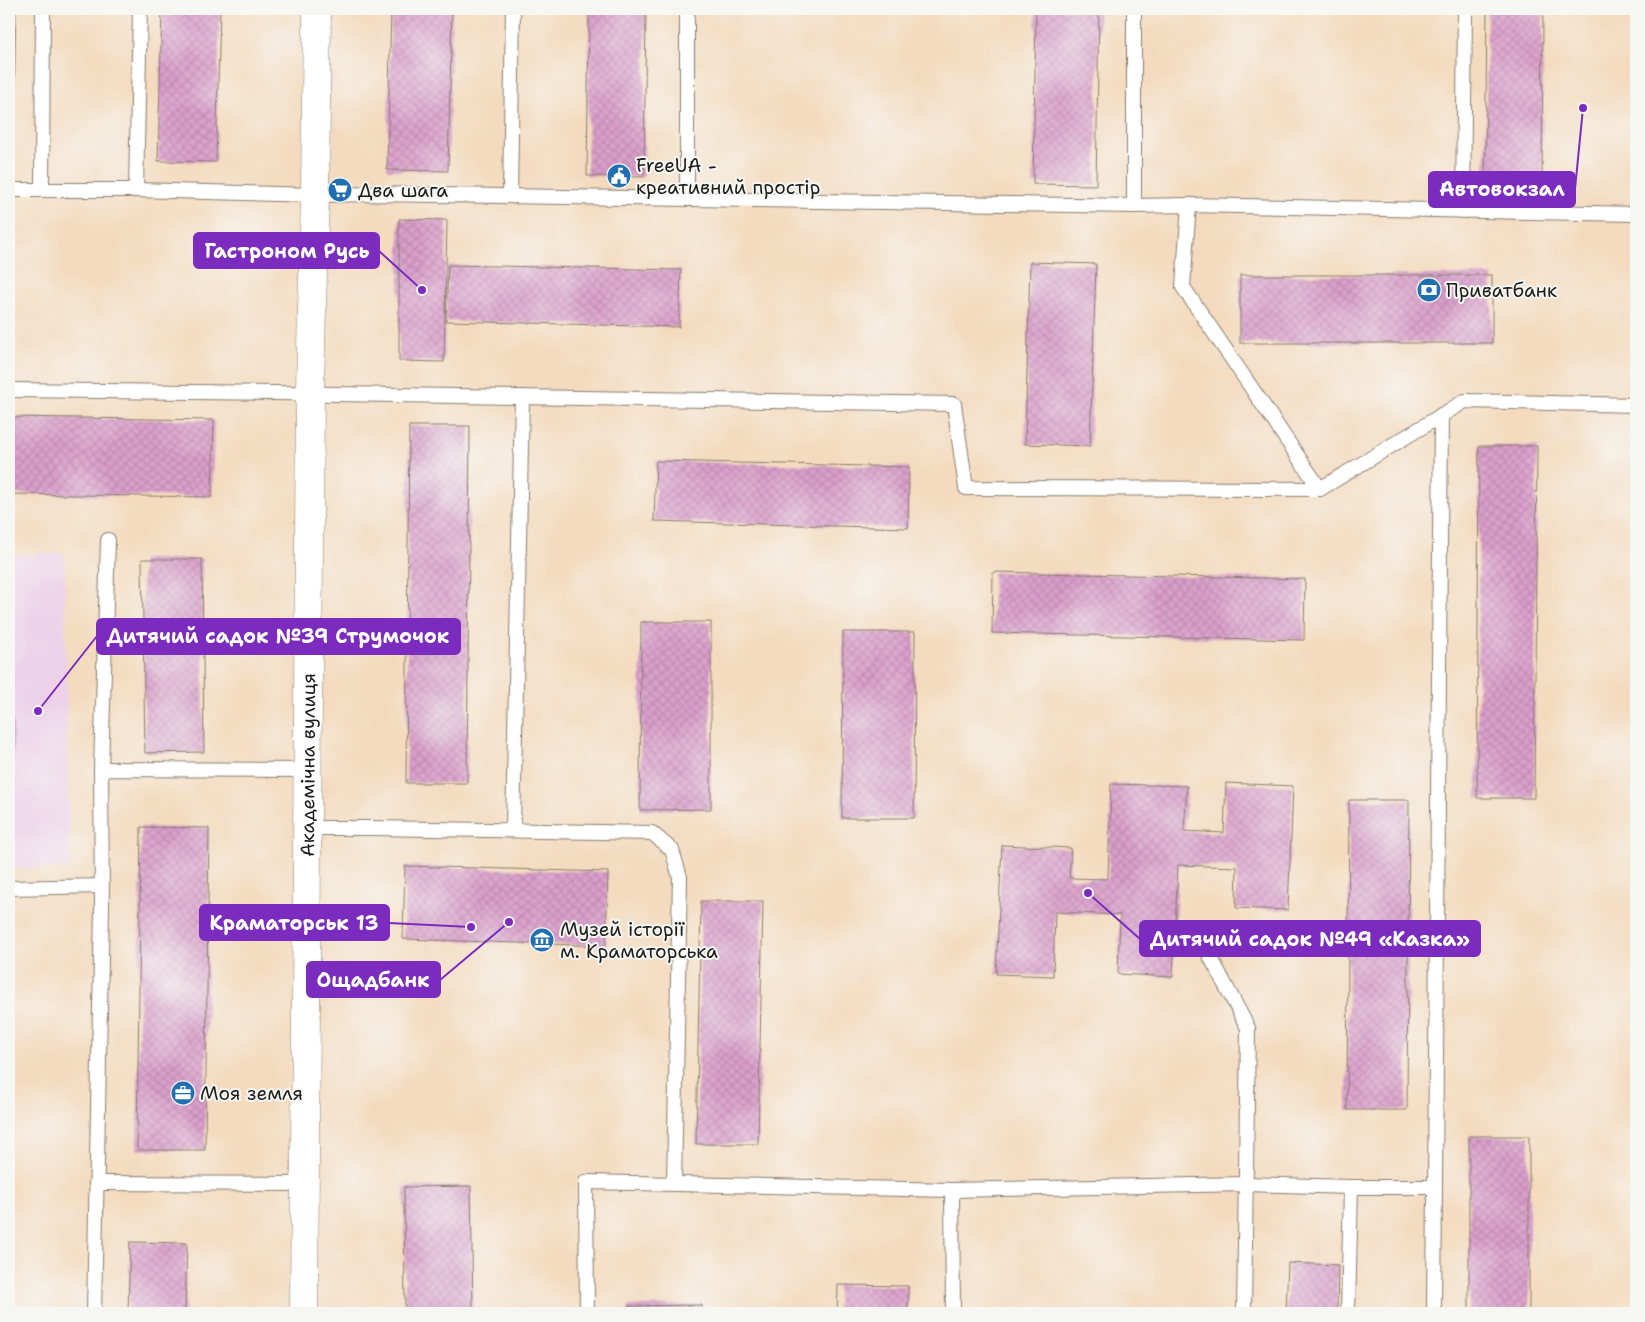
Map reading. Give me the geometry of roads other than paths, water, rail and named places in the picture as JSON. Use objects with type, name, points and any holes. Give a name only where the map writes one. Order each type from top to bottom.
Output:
[{"type":"street","name":"Академічна вулиця","points":[[304,1313],[310,393],[317,9]]},
{"type":"lane","points":[[42,190],[43,9]]},
{"type":"lane","points":[[136,190],[140,9]]},
{"type":"lane","points":[[510,196],[513,9]]},
{"type":"lane","points":[[686,9],[687,198]]},
{"type":"lane","points":[[1134,9],[1134,206]]},
{"type":"lane","points":[[1463,211],[1465,9]]},
{"type":"lane","points":[[9,190],[136,190],[1134,206],[1189,205],[1636,214]]},
{"type":"lane","points":[[1189,205],[1183,288],[1320,489]]},
{"type":"lane","points":[[9,390],[954,404],[966,488],[1320,489],[1465,401],[1636,405]]},
{"type":"lane","points":[[513,830],[522,397]]},
{"type":"lane","points":[[1434,1313],[1441,415]]},
{"type":"lane","points":[[94,1313],[102,886],[101,769],[108,540]]},
{"type":"lane","points":[[101,769],[307,770]]},
{"type":"lane","points":[[307,828],[652,833],[672,850],[680,877],[674,1184]]},
{"type":"lane","points":[[9,888],[102,886]]},
{"type":"lane","points":[[1201,939],[1248,1028],[1244,1313]]},
{"type":"lane","points":[[588,1313],[586,1182],[952,1190],[1246,1184],[1435,1187]]},
{"type":"lane","points":[[96,1183],[304,1184]]},
{"type":"lane","points":[[1348,1313],[1351,1187]]},
{"type":"lane","points":[[952,1190],[953,1313]]},
{"type":"place","name":"Автовокзал","points":[[1583,108]]},
{"type":"place","name":"FreeUA - креативний простір","points":[[619,176]]},
{"type":"place","name":"Два шага","points":[[340,190]]},
{"type":"place","name":"Гастроном Русь","points":[[422,290]]},
{"type":"place","name":"Приватбанк","points":[[1429,290]]},
{"type":"place","name":"Дитячий садок №39 Струмочок","points":[[38,711]]},
{"type":"place","name":"Дитячий садок №49 «Казка»","points":[[1088,893]]},
{"type":"place","name":"Ощадбанк","points":[[509,922]]},
{"type":"place","name":"Краматорськ 13","points":[[471,927]]},
{"type":"place","name":"Музей історії м. Краматорська","points":[[542,940]]},
{"type":"place","name":"Моя земля","points":[[183,1093]]}]
